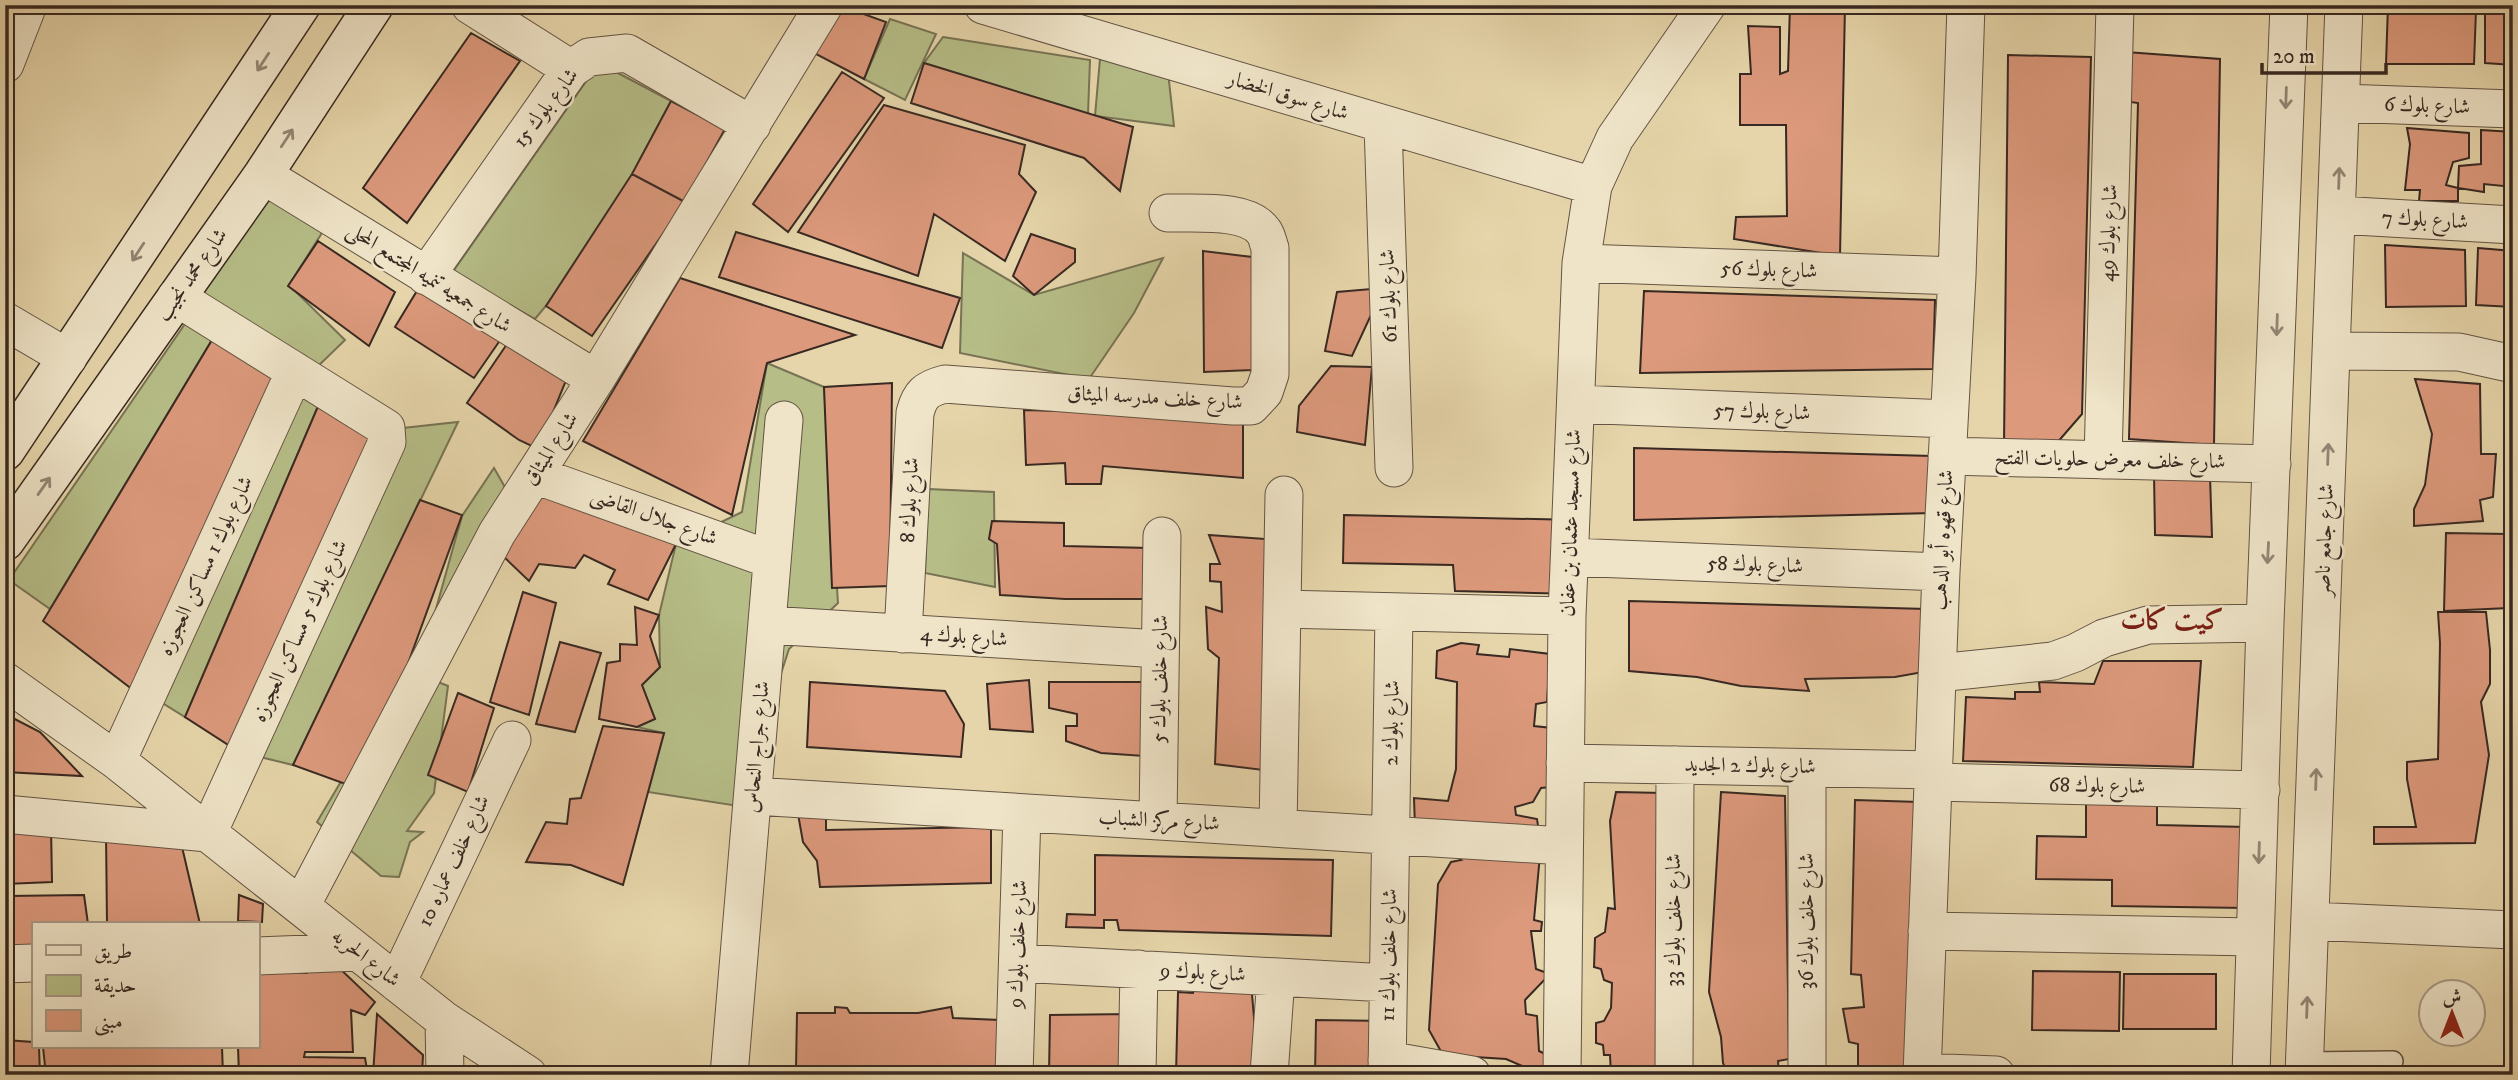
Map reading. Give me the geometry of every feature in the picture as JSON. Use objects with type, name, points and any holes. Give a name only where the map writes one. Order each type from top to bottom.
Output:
[{"type":"main road","points":[[5,451],[301,5]]},
{"type":"main road","name":"شارع محمد نجيب","points":[[5,541],[263,175],[374,5]]},
{"type":"street","points":[[5,64],[28,5]]},
{"type":"street","points":[[470,5],[571,69]]},
{"type":"street","name":"شارع الميثاق","points":[[301,906],[496,533],[596,379],[824,5]]},
{"type":"street","name":"شارع سوق الخضار","points":[[984,5],[1593,186]]},
{"type":"street","name":"شارع مسجد عثمان بن عفان","points":[[1562,1075],[1567,616],[1581,263],[1593,186],[1615,138],[1707,5]]},
{"type":"street","name":"شارع قهوه أبو الدهب","points":[[1922,1073],[1941,572],[1957,276],[1966,5]]},
{"type":"street","name":"شارع بلوك 49","points":[[2103,460],[2115,5]]},
{"type":"street","points":[[2251,1075],[2265,623],[2290,5]]},
{"type":"street","name":"شارع جامع ناصر","points":[[2304,1068],[2344,5]]},
{"type":"street","name":"شارع بلوك 15","points":[[426,276],[571,69],[589,57],[627,53],[752,125]]},
{"type":"street","name":"شارع بلوك 6","points":[[2341,103],[2513,109]]},
{"type":"street","name":"شارع بلوك 61","points":[[1383,124],[1394,468]]},
{"type":"street","name":"شارع جمعيه تنميه المجتمع المحلى","points":[[263,175],[596,379]]},
{"type":"street","name":"شارع خلف مدرسه الميثاق","points":[[945,384],[1233,406],[1251,405],[1264,393],[1270,374],[1270,247],[1264,231],[1252,221],[1238,215],[1168,213]]},
{"type":"street","name":"شارع بلوك 7","points":[[2337,215],[2513,225]]},
{"type":"street","name":"شارع بلوك 56","points":[[1581,263],[1957,276]]},
{"type":"street","points":[[176,297],[295,371]]},
{"type":"street","points":[[5,321],[68,358]]},
{"type":"street","points":[[2333,351],[2459,352],[2513,364]]},
{"type":"street","name":"شارع بلوك 5 مساكن العجوزه","points":[[208,834],[387,442],[386,428],[295,371]]},
{"type":"street","name":"شارع بلوك 1 مساكن العجوزه","points":[[117,761],[295,371]]},
{"type":"street","name":"شارع بلوك 8","points":[[903,634],[915,413],[920,397],[930,388],[945,384]]},
{"type":"street","name":"شارع بلوك 57","points":[[1576,404],[1949,419]]},
{"type":"street","name":"شارع جراج النحاس","points":[[729,1075],[784,420]]},
{"type":"street","name":"شارع خلف معرض حلويات الفتح","points":[[1947,456],[2272,464]]},
{"type":"street","name":"شارع جلال القاضى","points":[[535,475],[772,560]]},
{"type":"street","points":[[1278,828],[1284,495]]},
{"type":"street","name":"شارع خلف بلوك 5","points":[[1158,821],[1161,536]]},
{"type":"street","name":"شارع بلوك 58","points":[[1570,557],[1941,572]]},
{"type":"street","points":[[1282,609],[1567,616]]},
{"type":"street","name":"شارع بلوك 2","points":[[1390,835],[1394,612]]},
{"type":"street","points":[[1938,673],[2053,661],[2104,638],[2148,625],[2265,623]]},
{"type":"street","name":"شارع بلوك 4","points":[[768,625],[1160,649]]},
{"type":"street","name":"شارع الحريه","points":[[5,681],[117,761],[444,1020],[528,1075]]},
{"type":"street","name":"شارع خلف عماره 10","points":[[397,982],[512,740]]},
{"type":"street","name":"شارع بلوك 2 الجديد","points":[[1565,763],[1807,768],[1934,776]]},
{"type":"street","name":"شارع خلف بلوك 33","points":[[1674,1075],[1675,765]]},
{"type":"street","name":"شارع خلف بلوك 36","points":[[1807,768],[1807,1075]]},
{"type":"street","name":"شارع بلوك 68","points":[[1934,776],[2261,790]]},
{"type":"street","name":"شارع مركز الشباب","points":[[753,796],[1564,846]]},
{"type":"street","name":"شارع خلف بلوك 9","points":[[1014,1075],[1022,813]]},
{"type":"street","points":[[5,814],[208,834]]},
{"type":"street","name":"شارع خلف بلوك 11","points":[[1387,1067],[1390,835]]},
{"type":"street","points":[[2310,921],[2513,930]]},
{"type":"street","points":[[1927,931],[2255,937]]},
{"type":"street","points":[[259,956],[358,952]]},
{"type":"street","points":[[5,964],[32,963]]},
{"type":"street","name":"شارع بلوك 9","points":[[1019,963],[1388,982]]},
{"type":"street","points":[[1137,1075],[1139,970]]},
{"type":"street","points":[[1269,1075],[1276,977]]},
{"type":"street","points":[[444,1020],[445,1075]]},
{"type":"street","points":[[1387,1067],[1472,1075]]},
{"type":"street","points":[[1922,1073],[1996,1075]]},
{"type":"lane","points":[[2304,1068],[2393,1061]]},
{"type":"green space","points":[[890,19],[936,34],[905,100],[864,79]]},
{"type":"green space","points":[[943,37],[1090,60],[1088,114],[924,63]]},
{"type":"green space","points":[[1100,59],[1168,72],[1174,126],[1095,116]]},
{"type":"green space","points":[[599,63],[671,101],[590,253],[535,319],[452,273]]},
{"type":"green space","points":[[263,175],[327,225],[289,285],[345,340],[311,373],[196,291]]},
{"type":"green space","points":[[963,253],[1034,295],[1163,258],[1134,313],[1089,379],[960,353]]},
{"type":"green space","points":[[189,318],[215,335],[50,609],[9,580]]},
{"type":"green space","points":[[767,363],[824,387],[838,603],[789,649],[738,806],[648,792],[664,733],[637,727],[655,719],[642,685],[660,667],[659,615],[676,544],[742,512]]},
{"type":"green space","points":[[290,381],[319,404],[185,717],[156,699]]},
{"type":"green space","points":[[458,422],[293,765],[256,756],[403,428]]},
{"type":"green space","points":[[494,468],[514,503],[434,616],[462,516]]},
{"type":"green space","points":[[928,489],[994,492],[995,587],[925,573]]},
{"type":"green space","points":[[413,660],[433,680],[448,686],[434,793],[407,831],[423,832],[410,842],[399,877],[381,876],[317,822]]},
{"type":"building","points":[[1790,5],[1845,5],[1840,256],[1734,239],[1736,217],[1787,216],[1786,125],[1740,125],[1740,74],[1751,74],[1748,26],[1780,27],[1780,74],[1788,71]]},
{"type":"building","points":[[2388,5],[2476,10],[2474,64],[2386,64]]},
{"type":"building","points":[[844,7],[886,22],[864,79],[812,52]]},
{"type":"building","points":[[2485,11],[2513,13],[2513,65],[2485,63]]},
{"type":"building","points":[[471,33],[520,61],[407,223],[363,188]]},
{"type":"building","points":[[2126,52],[2220,59],[2214,445],[2129,439],[2138,103],[2124,101]]},
{"type":"building","points":[[2008,55],[2091,57],[2082,414],[2056,444],[2004,446]]},
{"type":"building","points":[[924,63],[1133,127],[1120,191],[1084,158],[911,103]]},
{"type":"building","points":[[842,72],[884,98],[788,232],[753,204]]},
{"type":"building","points":[[671,101],[725,129],[685,202],[632,174]]},
{"type":"building","points":[[884,105],[1025,145],[1019,174],[1036,192],[1005,261],[934,214],[918,276],[798,232]]},
{"type":"building","points":[[2407,128],[2469,133],[2469,158],[2453,162],[2446,185],[2458,188],[2458,201],[2419,201],[2420,190],[2405,190],[2410,144]]},
{"type":"building","points":[[2481,130],[2513,132],[2513,187],[2484,184],[2484,192],[2458,188],[2459,166],[2481,164]]},
{"type":"building","points":[[632,174],[685,202],[592,336],[546,306]]},
{"type":"building","points":[[736,232],[960,298],[942,348],[719,277]]},
{"type":"building","points":[[1031,234],[1075,249],[1075,262],[1034,295],[1013,276]]},
{"type":"building","points":[[318,241],[395,292],[369,346],[288,286]]},
{"type":"building","points":[[2385,245],[2465,250],[2466,306],[2386,307]]},
{"type":"building","points":[[2478,248],[2513,251],[2513,307],[2476,305]]},
{"type":"building","points":[[1203,251],[1252,257],[1252,370],[1204,372]]},
{"type":"building","points":[[426,276],[503,336],[474,378],[395,327]]},
{"type":"building","points":[[680,278],[855,335],[767,363],[732,515],[583,441]]},
{"type":"building","points":[[1371,289],[1371,315],[1352,356],[1325,351],[1337,292]]},
{"type":"building","points":[[1644,291],[1935,300],[1933,369],[1640,373]]},
{"type":"building","points":[[215,335],[290,381],[137,693],[43,621]]},
{"type":"building","points":[[507,344],[567,378],[538,449],[519,440],[467,403]]},
{"type":"building","points":[[1331,366],[1372,367],[1365,445],[1297,432],[1299,406]]},
{"type":"building","points":[[2415,379],[2480,384],[2481,454],[2496,454],[2493,497],[2480,500],[2483,521],[2414,526],[2414,509],[2425,485],[2432,434]]},
{"type":"building","points":[[892,383],[890,586],[832,588],[824,387]]},
{"type":"building","points":[[319,404],[375,435],[233,748],[185,717]]},
{"type":"building","points":[[1024,410],[1243,416],[1243,478],[1103,466],[1101,484],[1066,484],[1065,463],[1026,465]]},
{"type":"building","points":[[1634,448],[1932,456],[1933,513],[1634,520]]},
{"type":"building","points":[[2154,473],[2210,476],[2212,537],[2155,535]]},
{"type":"building","points":[[537,491],[676,544],[648,600],[608,584],[615,570],[584,555],[575,568],[539,564],[529,581],[502,555]]},
{"type":"building","points":[[420,500],[462,515],[362,790],[293,765]]},
{"type":"building","points":[[1344,515],[1578,520],[1575,594],[1455,591],[1453,565],[1343,563]]},
{"type":"building","points":[[992,521],[1064,523],[1064,546],[1150,548],[1150,599],[1065,599],[1000,595],[997,544],[989,539]]},
{"type":"building","points":[[2446,533],[2508,534],[2505,573],[2513,574],[2509,608],[2444,611]]},
{"type":"building","points":[[1209,535],[1291,541],[1263,770],[1215,764],[1219,658],[1208,649],[1206,607],[1222,612],[1221,582],[1210,581],[1210,564],[1220,564]]},
{"type":"building","points":[[523,592],[556,603],[529,715],[490,702]]},
{"type":"building","points":[[1629,601],[1927,609],[1929,671],[1895,677],[1805,679],[1809,691],[1741,686],[1697,677],[1629,671]]},
{"type":"building","points":[[635,607],[659,615],[650,636],[660,667],[642,685],[655,719],[637,727],[599,719],[607,663],[620,661],[620,644],[637,645]]},
{"type":"building","points":[[2438,612],[2486,612],[2490,684],[2481,702],[2489,755],[2475,843],[2374,844],[2374,827],[2416,827],[2407,779],[2407,762],[2438,759]]},
{"type":"building","points":[[560,642],[601,653],[575,732],[536,724]]},
{"type":"building","points":[[1461,643],[1479,645],[1477,654],[1509,657],[1510,649],[1550,654],[1547,702],[1536,704],[1534,726],[1552,728],[1551,787],[1541,788],[1533,802],[1515,807],[1516,815],[1537,819],[1539,832],[1415,828],[1414,798],[1448,801],[1456,769],[1457,682],[1436,678],[1437,651]]},
{"type":"building","points":[[2103,661],[2201,661],[2193,767],[1963,761],[1966,697],[2015,699],[2015,692],[2040,692],[2039,682],[2094,684]]},
{"type":"building","points":[[1029,680],[1033,732],[990,729],[987,684]]},
{"type":"building","points":[[810,682],[945,691],[964,724],[961,757],[807,747]]},
{"type":"building","points":[[1049,682],[1147,682],[1144,756],[1101,753],[1066,741],[1066,726],[1077,726],[1077,714],[1049,708]]},
{"type":"building","points":[[458,693],[494,708],[468,792],[428,775]]},
{"type":"building","points":[[5,714],[40,732],[82,776],[5,772]]},
{"type":"building","points":[[603,726],[664,733],[623,885],[571,865],[526,862],[546,822],[567,824],[570,799],[581,798]]},
{"type":"building","points":[[1616,792],[1664,793],[1658,1075],[1611,1075],[1610,1055],[1604,1055],[1603,1045],[1596,1043],[1596,1023],[1604,1021],[1611,1008],[1612,983],[1604,980],[1601,969],[1594,967],[1595,938],[1605,932],[1608,908],[1615,909],[1610,821]]},
{"type":"building","points":[[1721,792],[1785,796],[1789,1059],[1778,1061],[1779,1075],[1728,1075],[1723,1063],[1721,1037],[1709,992]]},
{"type":"building","points":[[1855,800],[1919,802],[1916,1075],[1865,1075],[1865,1068],[1858,1068],[1858,1044],[1849,1042],[1843,1009],[1864,1007],[1861,975],[1851,974]]},
{"type":"building","points":[[2086,803],[2157,804],[2157,825],[2247,827],[2245,908],[2112,906],[2112,880],[2036,879],[2037,836],[2086,837]]},
{"type":"building","points":[[798,814],[826,815],[826,830],[991,827],[991,883],[820,887],[817,861],[803,842]]},
{"type":"building","points":[[5,827],[51,827],[52,882],[5,884]]},
{"type":"building","points":[[1415,828],[1540,855],[1534,920],[1542,922],[1541,931],[1531,931],[1536,969],[1550,974],[1525,1000],[1526,1014],[1537,1016],[1539,1051],[1558,1060],[1552,1075],[1543,1075],[1506,1059],[1443,1055],[1429,1030],[1438,884],[1451,862],[1461,860]]},
{"type":"building","points":[[106,834],[179,834],[200,922],[107,922]]},
{"type":"building","points":[[1095,855],[1333,860],[1331,936],[1119,930],[1117,920],[1104,920],[1104,928],[1066,927],[1067,914],[1095,915]]},
{"type":"building","points":[[84,895],[88,922],[32,922],[32,957],[5,958],[7,896]]},
{"type":"building","points":[[239,895],[263,904],[262,922],[238,921]]},
{"type":"building","points":[[307,962],[335,964],[375,1002],[365,1015],[351,1010],[353,1052],[305,1052],[304,1057],[365,1058],[368,1075],[239,1075],[238,1048],[259,1048],[259,971],[307,973]]},
{"type":"building","points":[[2033,971],[2120,972],[2119,1031],[2032,1030]]},
{"type":"building","points":[[2124,974],[2216,974],[2216,1029],[2123,1029]]},
{"type":"building","points":[[1196,983],[1251,983],[1259,1075],[1176,1075],[1178,992],[1193,993]]},
{"type":"building","points":[[835,1007],[847,1008],[850,1013],[918,1013],[951,1007],[953,1018],[1000,1020],[999,1075],[917,1075],[796,1068],[797,1013],[835,1013]]},
{"type":"building","points":[[377,1014],[423,1055],[422,1075],[373,1075]]},
{"type":"building","points":[[1130,1014],[1129,1075],[1049,1075],[1050,1015]]},
{"type":"building","points":[[1316,1020],[1388,1021],[1388,1075],[1315,1075]]},
{"type":"building","points":[[5,1040],[32,1042],[32,1048],[39,1048],[40,1075],[5,1075]]},
{"type":"building","points":[[43,1048],[222,1048],[223,1075],[46,1075]]},
{"type":"district","name":"كيت كات","points":[[2172,620]]}]
